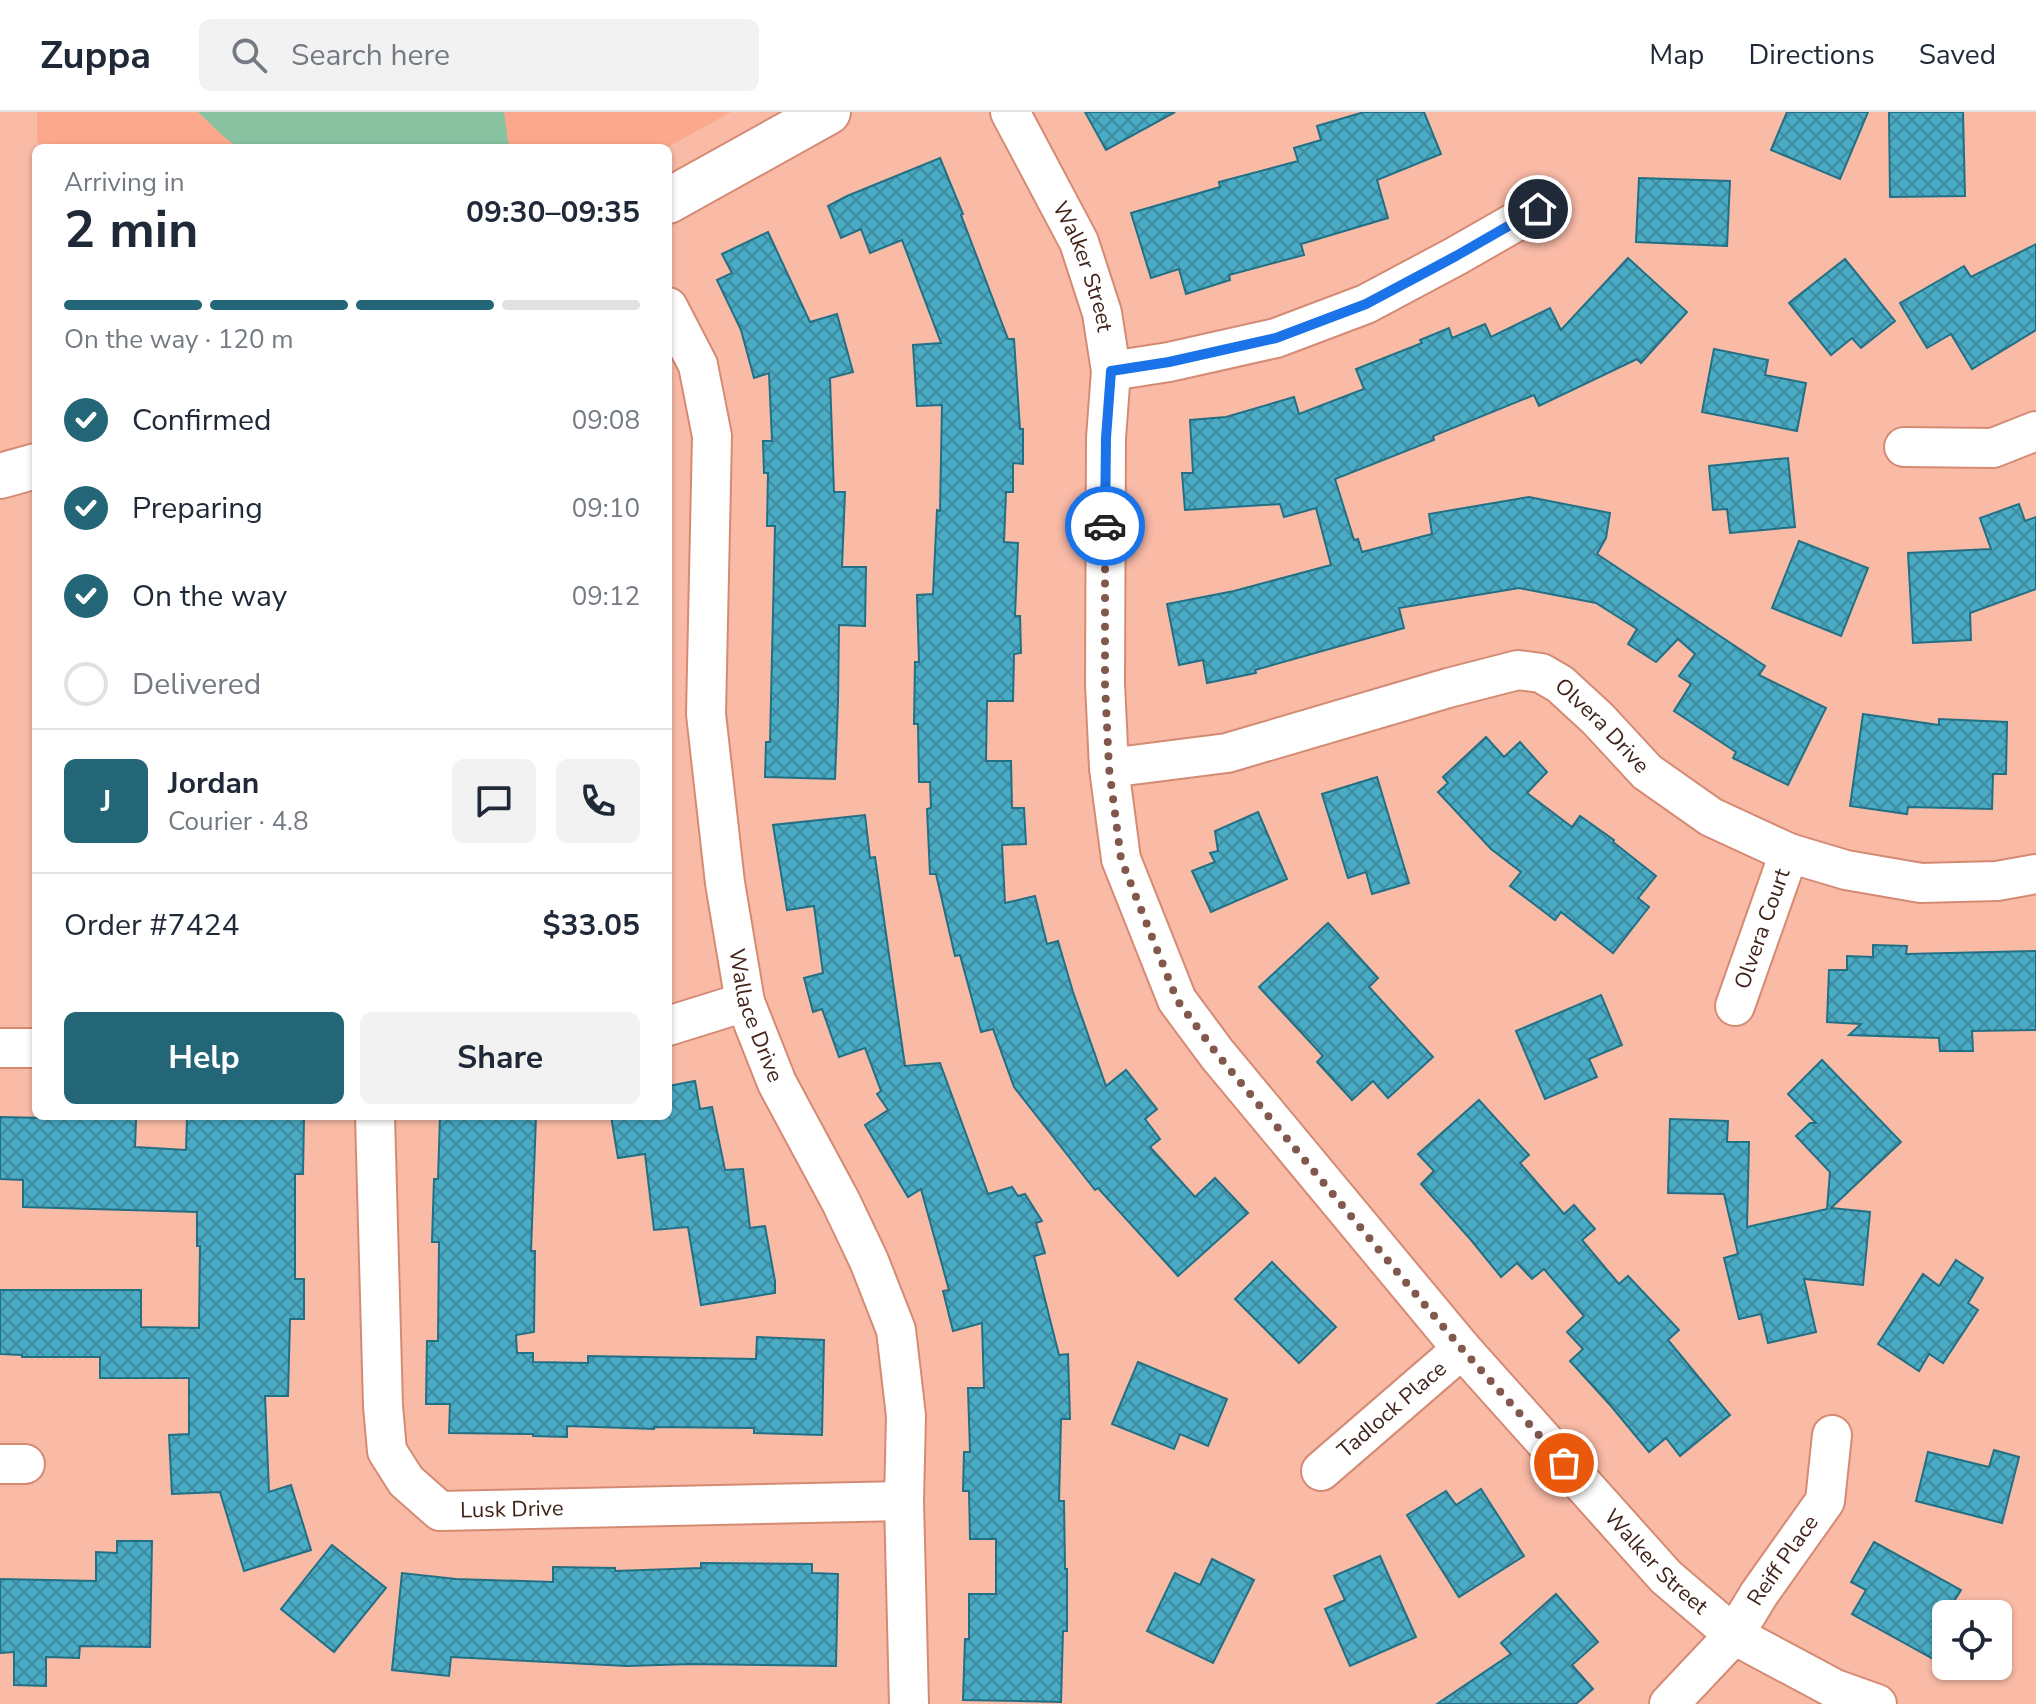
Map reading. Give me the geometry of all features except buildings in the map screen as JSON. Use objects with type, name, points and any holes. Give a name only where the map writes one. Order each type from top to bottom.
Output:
[{"type":"street","points":[[672,199],[828,112]]},
{"type":"street","name":"Walker Street","points":[[1010,112],[1079,242],[1102,313],[1111,371],[1105,454],[1105,684],[1109,768],[1121,859],[1177,1000],[1217,1054],[1462,1349],[1666,1577],[1734,1635],[1835,1689],[1877,1704]]},
{"type":"street","points":[[1111,371],[1169,362],[1276,338],[1366,304],[1538,209]]},
{"type":"street","name":"Wallace Drive","points":[[672,315],[698,365],[712,436],[706,714],[725,883],[745,1002],[777,1083],[869,1261],[896,1330],[906,1416],[904,1501],[909,1704]]},
{"type":"street","points":[[1904,447],[1993,448],[2036,431]]},
{"type":"street","points":[[0,476],[32,467]]},
{"type":"street","name":"Olvera Drive","points":[[1109,768],[1227,753],[1518,670],[1541,673],[1560,684],[1598,719],[1647,772],[1711,817],[1789,853],[1846,870],[1921,883],[1997,881],[2036,874]]},
{"type":"street","name":"Olvera Court","points":[[1735,1006],[1789,853]]},
{"type":"street","points":[[672,1025],[745,1002]]},
{"type":"street","points":[[0,1048],[32,1048]]},
{"type":"street","name":"Lusk Drive","points":[[375,1120],[387,1451],[406,1481],[440,1511],[904,1501]]},
{"type":"street","name":"Tadlock Place","points":[[1321,1471],[1462,1349]]},
{"type":"street","name":"Reiff Place","points":[[1669,1704],[1734,1635],[1825,1501],[1832,1435]]},
{"type":"shaded area","points":[[37,112],[731,112],[672,145],[37,143]]},
{"type":"green space","points":[[198,112],[504,112],[508,144],[234,144]]},
{"type":"way so far","points":[[1105,526],[1105,684],[1109,768],[1121,859],[1177,1000],[1217,1054],[1403,1279],[1564,1463]]},
{"type":"route","points":[[1105,526],[1106,438],[1111,371],[1169,362],[1276,338],[1366,304],[1538,209]]}]
